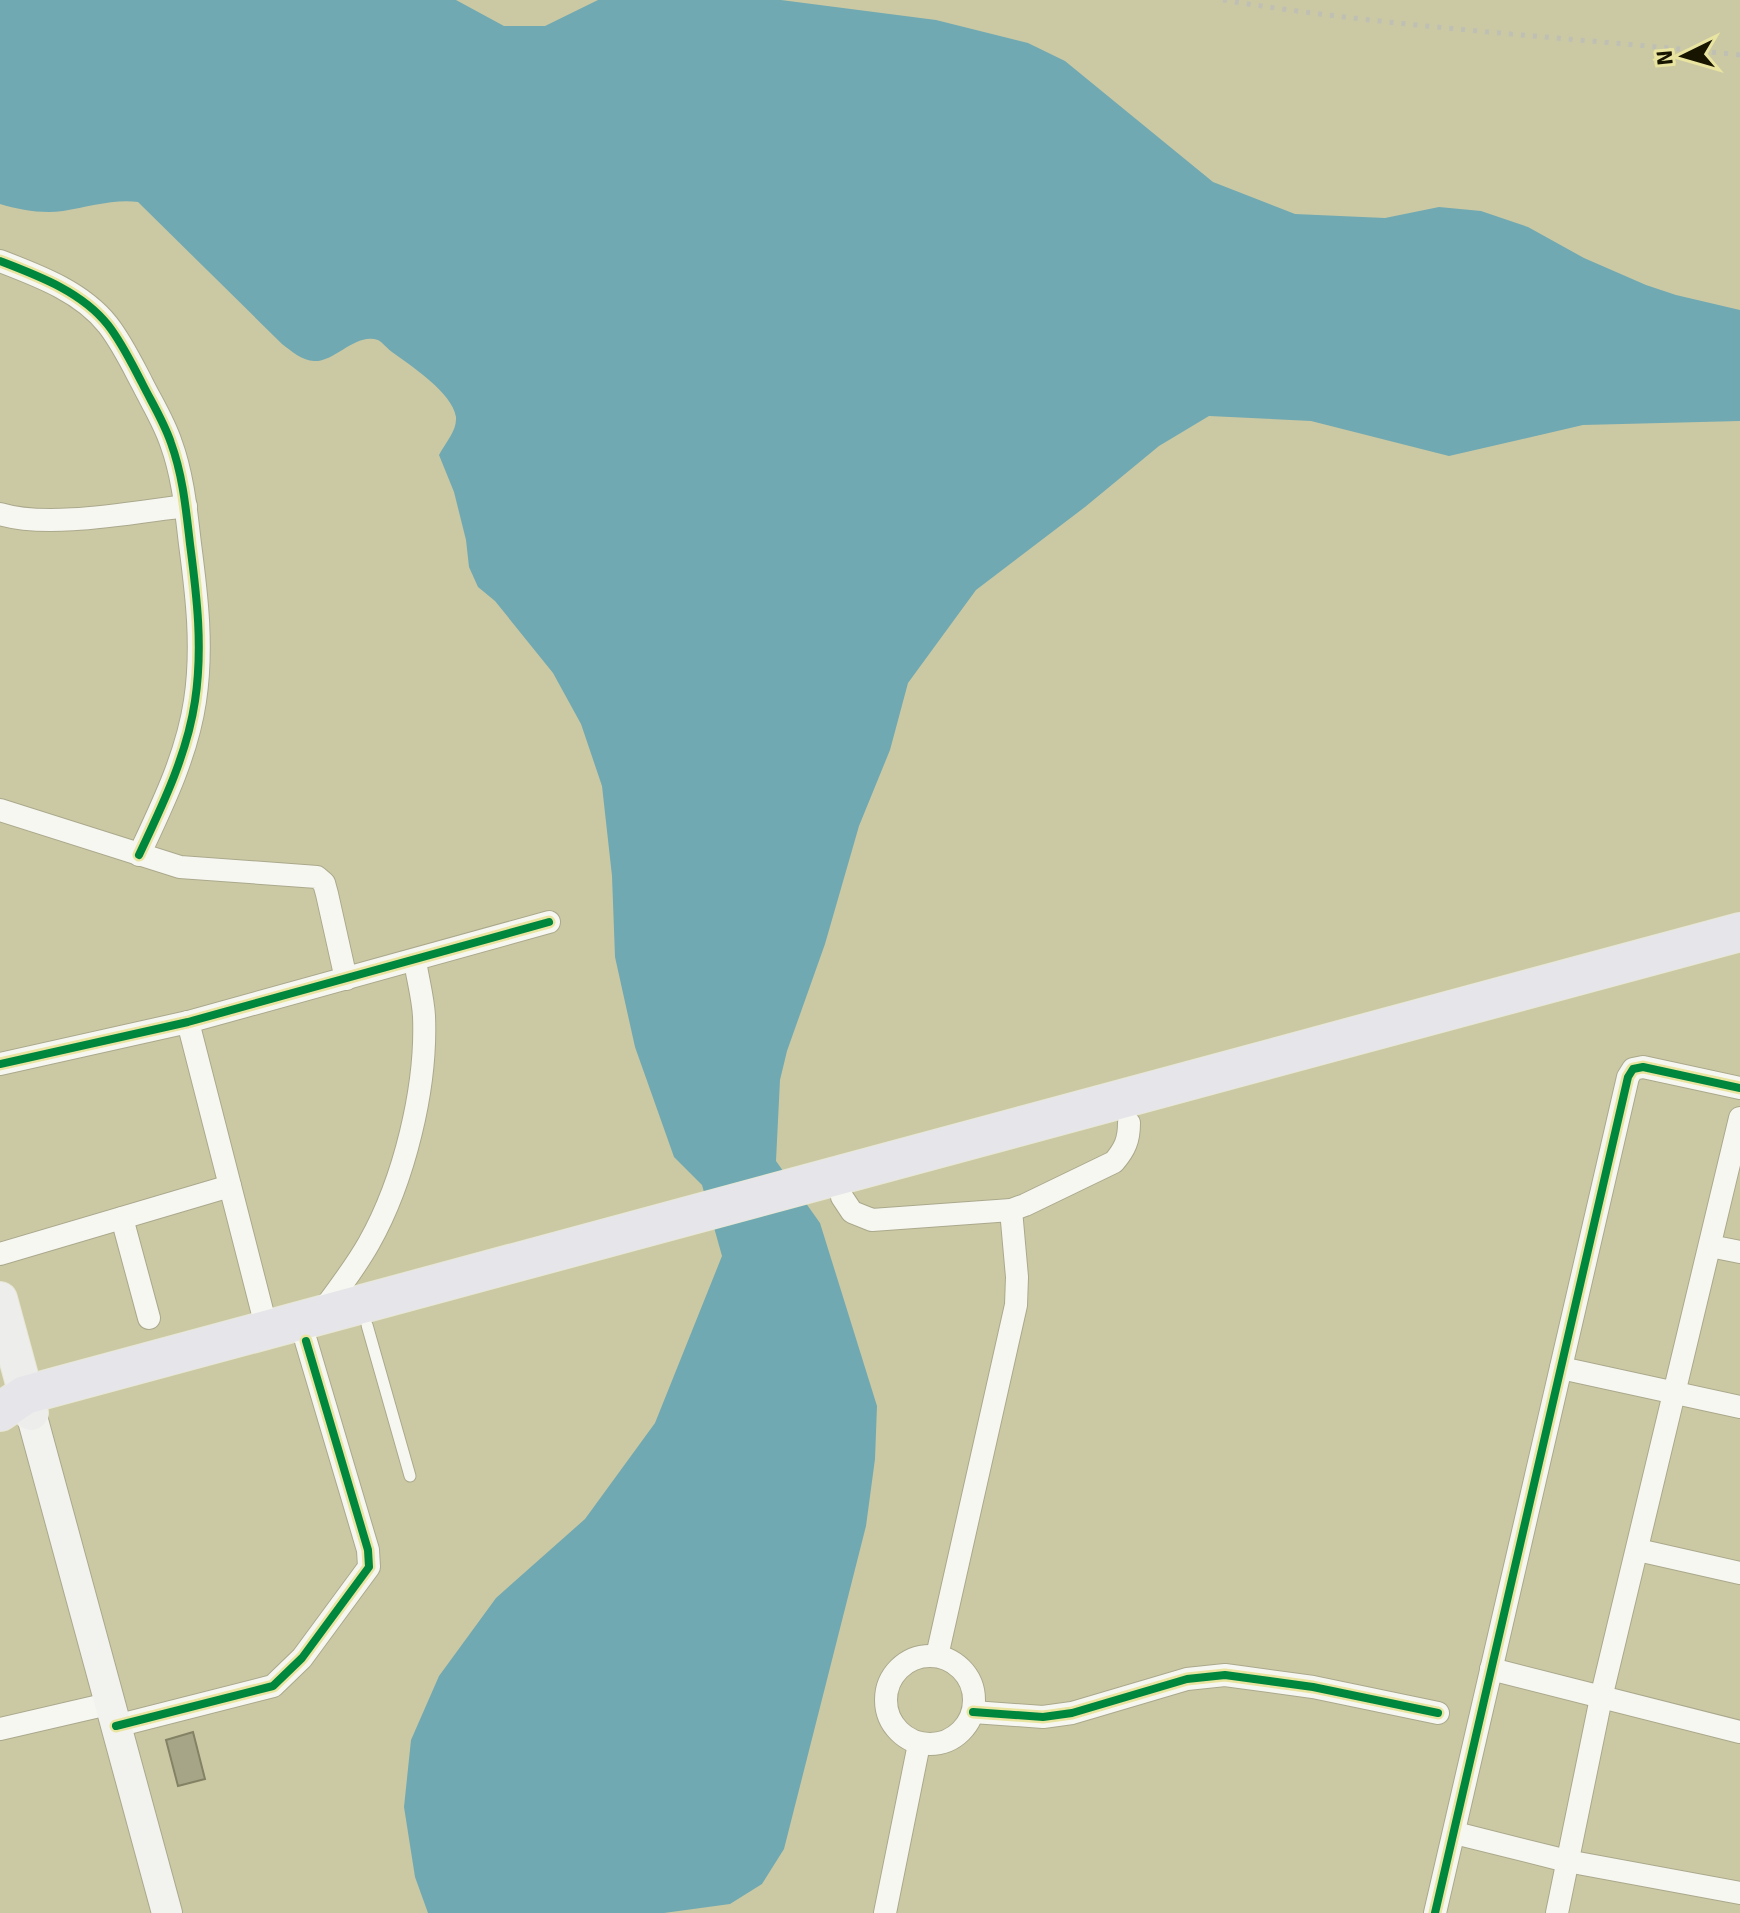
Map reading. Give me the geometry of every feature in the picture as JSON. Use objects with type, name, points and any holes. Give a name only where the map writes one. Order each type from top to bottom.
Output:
[{"type":"highway","points":[[832,1192],[1740,932]]},
{"type":"highway","points":[[16,1408],[694,1226],[1129,1123],[1740,956]]},
{"type":"highway","points":[[16,1408],[267,1330],[367,1325],[472,1285]]},
{"type":"main road","points":[[0,1299],[16,1408]]},
{"type":"street","points":[[0,261],[42,277],[73,295],[108,325],[125,350],[170,440],[179,469],[199,612],[200,650],[195,702],[183,752],[139,855]]},
{"type":"street","points":[[0,514],[58,519],[186,506]]},
{"type":"street","points":[[0,810],[180,867],[317,877],[324,883],[346,979]]},
{"type":"street","points":[[0,1064],[188,1022],[549,922]]},
{"type":"street","points":[[0,1729],[112,1715],[273,1686],[302,1658],[369,1567],[368,1550],[312,1328],[370,1240],[386,1208],[408,1138],[421,1074],[424,1038],[424,1014],[415,961]]},
{"type":"street","points":[[188,1022],[267,1330]]},
{"type":"street","points":[[1435,1913],[1630,1073],[1643,1067],[1740,1088]]},
{"type":"street","points":[[1557,1913],[1601,1698],[1740,1118]]},
{"type":"street","points":[[832,1192],[852,1212],[872,1220],[1011,1210],[1114,1162],[1124,1151],[1129,1123]]},
{"type":"street","points":[[0,1254],[230,1186]]},
{"type":"street","points":[[937,1656],[1016,1305],[1017,1277],[1011,1210]]},
{"type":"street","points":[[122,1218],[149,1318]]},
{"type":"street","points":[[1710,1246],[1740,1252]]},
{"type":"street","points":[[1561,1368],[1740,1407]]},
{"type":"street","points":[[16,1408],[112,1715],[167,1913]]},
{"type":"street","points":[[1638,1550],[1740,1573]]},
{"type":"street","points":[[922,1656],[937,1656],[954,1663],[967,1676],[974,1693],[973,1712],[958,1735],[946,1742],[919,1744],[895,1727],[888,1714],[886,1699],[889,1684],[908,1661],[922,1656]]},
{"type":"street","points":[[1491,1669],[1740,1732]]},
{"type":"street","points":[[973,1712],[1043,1717],[1072,1713],[1187,1679],[1225,1675],[1289,1682],[1438,1713]]},
{"type":"street","points":[[885,1913],[919,1744]]},
{"type":"street","points":[[1455,1833],[1567,1861],[1740,1893]]},
{"type":"lane","points":[[367,1325],[410,1476]]},
{"type":"water","points":[[0,0],[456,0],[504,26],[545,26],[598,0],[781,0],[936,20],[1028,43],[1065,61],[1213,182],[1295,214],[1385,218],[1439,207],[1481,211],[1528,227],[1584,258],[1646,285],[1740,310],[1740,421],[1583,425],[1449,456],[1311,421],[1209,416],[1159,446],[976,590],[908,683],[890,750],[859,826],[825,944],[787,1051],[780,1080],[776,1161],[820,1223],[877,1406],[875,1459],[866,1526],[784,1849],[762,1884],[730,1904],[664,1913],[428,1913],[415,1877],[404,1807],[411,1740],[439,1676],[496,1598],[585,1519],[655,1423],[722,1256],[702,1185],[674,1157],[635,1047],[615,957],[612,876],[602,786],[581,724],[553,673],[495,601],[478,587],[469,567],[454,492],[439,455],[455,427],[453,408],[430,380],[378,340],[362,340],[322,360],[310,361],[297,355],[282,344],[138,202],[110,202],[48,212],[0,204]]},
{"type":"building","points":[[193,1732],[205,1779],[178,1786],[166,1740]]},
{"type":"railway","points":[[1223,0],[1416,25],[1740,55]]},
{"type":"cycle path","points":[[0,261],[73,294],[108,325],[161,420],[178,468],[197,603],[199,642],[195,701],[180,761],[139,855]]},
{"type":"cycle path","points":[[0,1064],[188,1022],[549,922]]},
{"type":"cycle path","points":[[1435,1913],[1628,1077],[1633,1069],[1643,1067],[1740,1088]]},
{"type":"cycle path","points":[[116,1726],[273,1686],[302,1658],[369,1567],[368,1550],[306,1341]]},
{"type":"cycle path","points":[[973,1712],[1043,1717],[1072,1713],[1187,1679],[1225,1675],[1313,1687],[1438,1713]]}]
